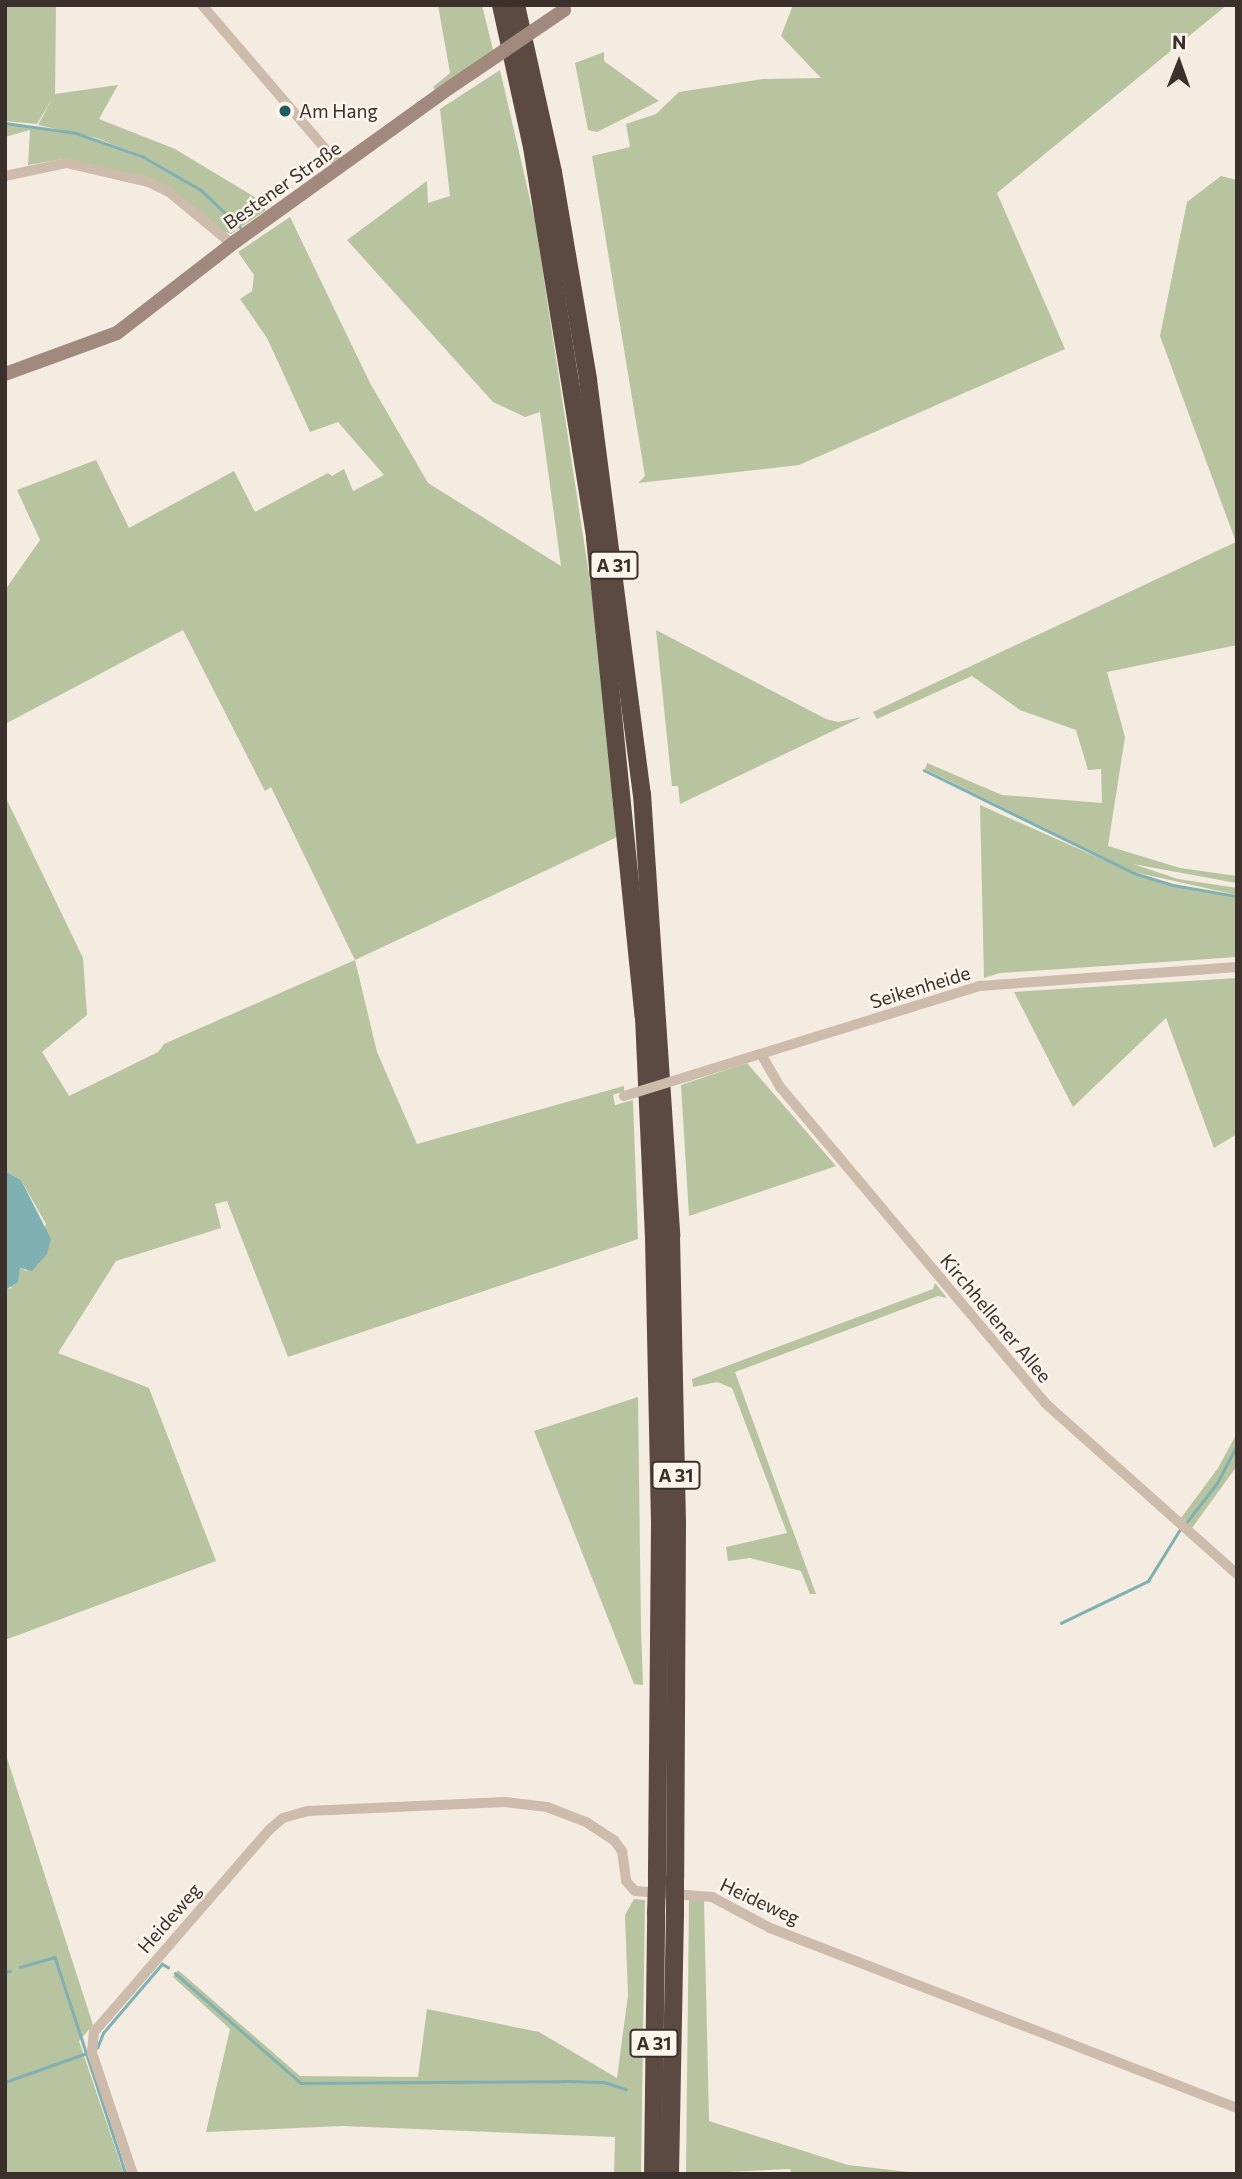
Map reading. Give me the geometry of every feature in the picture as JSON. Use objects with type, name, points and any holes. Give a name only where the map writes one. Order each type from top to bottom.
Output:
[{"type":"highway","name":"A 31","points":[[501,5],[534,161],[595,538],[644,1017],[660,1512],[666,1879],[675,1914],[670,2174]]},
{"type":"highway","name":"A 31","points":[[516,5],[554,172],[588,380],[642,794],[671,1237],[677,1525],[666,1879],[656,1913],[653,2174]]},
{"type":"street","points":[[202,5],[341,167]]},
{"type":"street","name":"Bestener Straße","points":[[5,374],[109,338],[234,243],[449,88],[568,8]]},
{"type":"street","points":[[5,176],[66,163],[148,182],[169,192],[234,243]]},
{"type":"street","name":"Seikenheide","points":[[624,1096],[980,986],[1237,967]]},
{"type":"street","name":"Kirchhellener Allee","points":[[761,1054],[781,1088],[1045,1403],[1237,1574]]},
{"type":"street","name":"Heideweg","points":[[133,2174],[92,2053],[91,2039],[260,1839],[284,1818],[308,1811],[525,1802],[568,1814],[614,1840],[622,1851],[626,1881],[635,1891],[712,1898],[771,1928],[1237,2108]]},
{"type":"green space","points":[[5,5],[56,5],[55,94],[118,85],[99,119],[175,149],[253,196],[265,205],[265,211],[241,227],[202,190],[148,158],[96,138],[38,125],[53,97],[37,124],[5,121]]},
{"type":"green space","points":[[438,5],[482,5],[493,50],[436,92],[433,87],[450,73]]},
{"type":"green space","points":[[793,5],[1227,5],[997,193],[1065,349],[799,465],[638,483],[645,476],[592,156],[630,147],[626,124],[656,114],[679,92],[763,79],[821,78],[781,36]]},
{"type":"green space","points":[[604,52],[604,61],[659,101],[597,132],[588,130],[575,63]]},
{"type":"green space","points":[[500,70],[535,221],[593,601],[619,836],[355,960],[271,787],[265,791],[183,630],[5,724],[5,590],[40,540],[17,490],[96,460],[129,528],[234,471],[255,512],[328,473],[332,476],[344,469],[353,491],[384,475],[338,422],[310,432],[267,338],[240,299],[252,291],[254,275],[238,252],[290,217],[370,383],[428,483],[561,566],[540,412],[525,417],[493,402],[347,240],[427,181],[428,203],[450,196],[440,109]]},
{"type":"green space","points":[[5,123],[72,133],[152,162],[207,195],[239,228],[231,234],[223,231],[176,192],[151,178],[63,159],[28,165],[30,130],[5,137]]},
{"type":"green space","points":[[1221,176],[1237,180],[1237,645],[1107,672],[1125,737],[1108,846],[1180,868],[1237,876],[1237,883],[1133,864],[1178,879],[1237,888],[1237,895],[1134,872],[925,769],[927,763],[1002,795],[1102,803],[1101,769],[1088,770],[1076,730],[1020,710],[972,676],[877,719],[873,712],[1236,542],[1160,336],[1187,202]]},
{"type":"green space","points":[[656,630],[826,719],[838,722],[862,717],[680,804],[678,786],[672,786]]},
{"type":"green space","points":[[5,796],[83,958],[87,1015],[42,1052],[69,1096],[158,1052],[164,1044],[355,960],[377,1052],[417,1144],[624,1086],[624,1091],[613,1095],[615,1105],[633,1100],[638,1239],[288,1357],[227,1201],[215,1204],[221,1228],[116,1261],[58,1353],[149,1388],[216,1561],[5,1640],[5,1289],[11,1288],[20,1268],[27,1271],[46,1224],[21,1180],[5,1171]]},
{"type":"green space","points":[[980,805],[1133,873],[1173,886],[1237,897],[1237,957],[1000,973],[984,978]]},
{"type":"green space","points":[[1237,978],[1237,1134],[1214,1148],[1166,1018],[1073,1107],[1014,992]]},
{"type":"green space","points":[[747,1063],[836,1166],[689,1216],[681,1085]]},
{"type":"green space","points":[[935,1283],[947,1298],[938,1296],[735,1372],[816,1594],[810,1594],[801,1571],[750,1558],[728,1561],[726,1547],[787,1533],[732,1388],[717,1382],[693,1387],[692,1379],[933,1289]]},
{"type":"green space","points":[[638,1397],[643,1685],[634,1684],[534,1431]]},
{"type":"green space","points":[[1237,1433],[1237,1466],[1192,1528],[1181,1518],[1218,1468]]},
{"type":"green space","points":[[5,1752],[93,2025],[79,2041],[124,2174],[5,2174]]},
{"type":"green space","points":[[634,1899],[645,1900],[641,2174],[614,2174],[615,2137],[342,2126],[206,2132],[230,2029],[173,1977],[178,1970],[300,2076],[418,2077],[427,2009],[539,2032],[617,2078],[628,1995],[625,1915]]},
{"type":"green space","points":[[689,1900],[704,1900],[709,2121],[848,2165],[926,2174],[792,2174],[790,2169],[686,2174]]},
{"type":"water","points":[[5,1171],[21,1180],[51,1239],[47,1254],[32,1271],[20,1268],[18,1282],[7,1289]]},
{"type":"waterway","points":[[5,123],[76,133],[144,157],[201,190],[240,227]]},
{"type":"waterway","points":[[924,770],[1134,873],[1173,885],[1237,896]]},
{"type":"waterway","points":[[1186,1523],[1217,1483],[1237,1445]]},
{"type":"waterway","points":[[1061,1623],[1148,1581],[1179,1531]]},
{"type":"waterway","points":[[20,1967],[55,1957],[126,2174]]},
{"type":"waterway","points":[[97,2048],[103,2033],[162,1964],[168,1967]]},
{"type":"waterway","points":[[5,1972],[10,1971]]},
{"type":"waterway","points":[[175,1973],[301,2083],[564,2081],[604,2082],[626,2089]]},
{"type":"waterway","points":[[5,2082],[87,2053]]},
{"type":"place","name":"Am Hang","points":[[285,111]]}]
